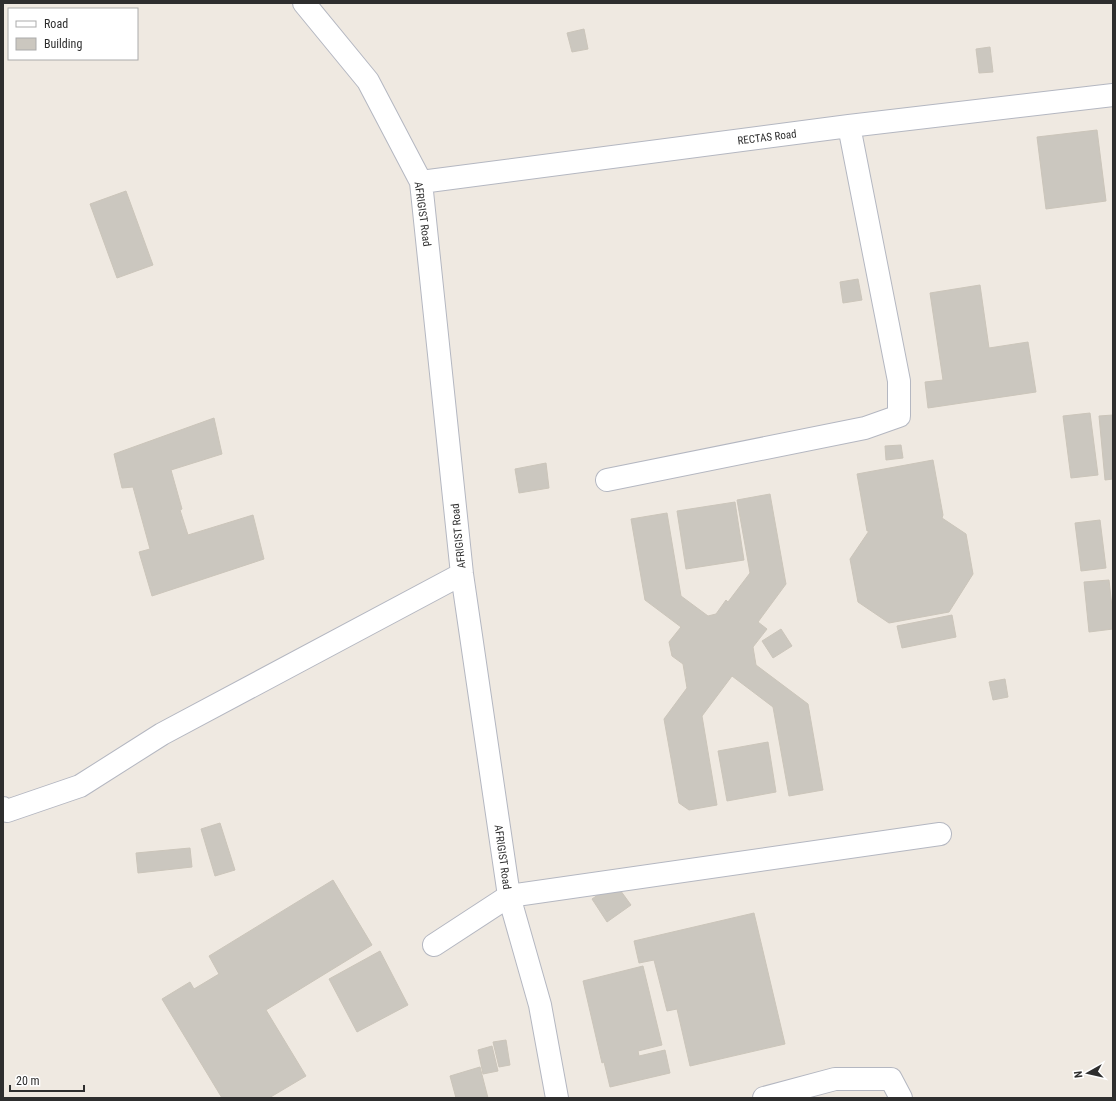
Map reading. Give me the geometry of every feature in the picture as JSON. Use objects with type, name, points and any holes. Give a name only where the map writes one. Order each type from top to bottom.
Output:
[{"type":"street","name":"AFRIGIST Road","points":[[304,3],[368,81],[421,182],[462,574],[509,896],[540,1005],[557,1098]]},
{"type":"street","name":"RECTAS Road","points":[[421,182],[849,126],[1113,95]]},
{"type":"street","points":[[607,480],[865,428],[899,416],[899,380],[849,126]]},
{"type":"street","points":[[3,808],[7,811],[80,786],[162,734],[462,574]]},
{"type":"street","points":[[434,945],[509,896],[940,834]]},
{"type":"street","points":[[764,1098],[835,1079],[891,1079],[901,1098]]},
{"type":"building","points":[[584,29],[588,49],[572,52],[567,33]]},
{"type":"building","points":[[990,47],[993,72],[979,73],[976,49]]},
{"type":"building","points":[[1097,130],[1106,201],[1046,209],[1037,137]]},
{"type":"building","points":[[126,191],[153,265],[117,278],[90,204]]},
{"type":"building","points":[[858,279],[862,300],[843,303],[840,282]]},
{"type":"building","points":[[980,285],[989,348],[1028,342],[1036,392],[928,408],[925,382],[943,380],[930,293]]},
{"type":"building","points":[[1090,413],[1098,475],[1071,478],[1063,416]]},
{"type":"building","points":[[1113,415],[1113,479],[1105,480],[1099,416]]},
{"type":"building","points":[[214,418],[222,454],[171,470],[182,509],[180,510],[188,535],[253,515],[264,559],[152,596],[139,552],[150,549],[133,487],[122,488],[114,454]]},
{"type":"building","points":[[901,445],[903,458],[886,460],[885,446]]},
{"type":"building","points":[[933,460],[943,515],[942,518],[966,534],[973,574],[949,612],[889,623],[858,602],[850,559],[869,531],[867,531],[857,474]]},
{"type":"building","points":[[546,463],[549,488],[519,493],[515,469]]},
{"type":"building","points":[[770,494],[786,584],[758,622],[767,629],[753,647],[756,665],[808,704],[823,790],[789,796],[773,707],[732,676],[702,716],[717,805],[689,810],[679,803],[664,719],[687,688],[683,664],[672,656],[669,642],[681,627],[645,600],[631,519],[667,513],[681,596],[708,616],[716,614],[726,600],[728,602],[750,573],[737,500]]},
{"type":"building","points":[[735,502],[744,560],[686,569],[677,511]]},
{"type":"building","points":[[1100,520],[1106,568],[1081,571],[1075,523]]},
{"type":"building","points":[[1109,580],[1113,629],[1089,632],[1084,582]]},
{"type":"building","points":[[952,615],[956,637],[902,648],[897,626]]},
{"type":"building","points":[[781,629],[792,646],[773,658],[762,641]]},
{"type":"building","points":[[1005,679],[1008,697],[993,700],[989,682]]},
{"type":"building","points":[[768,742],[776,792],[727,801],[718,751]]},
{"type":"building","points":[[220,823],[235,870],[215,876],[201,829]]},
{"type":"building","points":[[190,848],[192,867],[138,873],[136,853]]},
{"type":"building","points":[[333,880],[372,945],[266,1010],[306,1076],[269,1098],[222,1098],[162,999],[190,982],[194,989],[219,974],[209,956]]},
{"type":"building","points":[[615,883],[631,905],[607,922],[592,899]]},
{"type":"building","points":[[754,913],[785,1044],[690,1066],[677,1009],[667,1011],[654,960],[639,963],[634,941]]},
{"type":"building","points":[[380,951],[408,1005],[357,1032],[329,979]]},
{"type":"building","points":[[643,966],[662,1045],[638,1051],[639,1056],[665,1050],[670,1073],[610,1087],[604,1062],[602,1063],[583,981]]},
{"type":"building","points":[[506,1040],[510,1065],[499,1067],[493,1042]]},
{"type":"building","points":[[492,1046],[498,1071],[483,1074],[478,1050]]},
{"type":"building","points":[[480,1067],[488,1098],[456,1098],[450,1076]]}]
